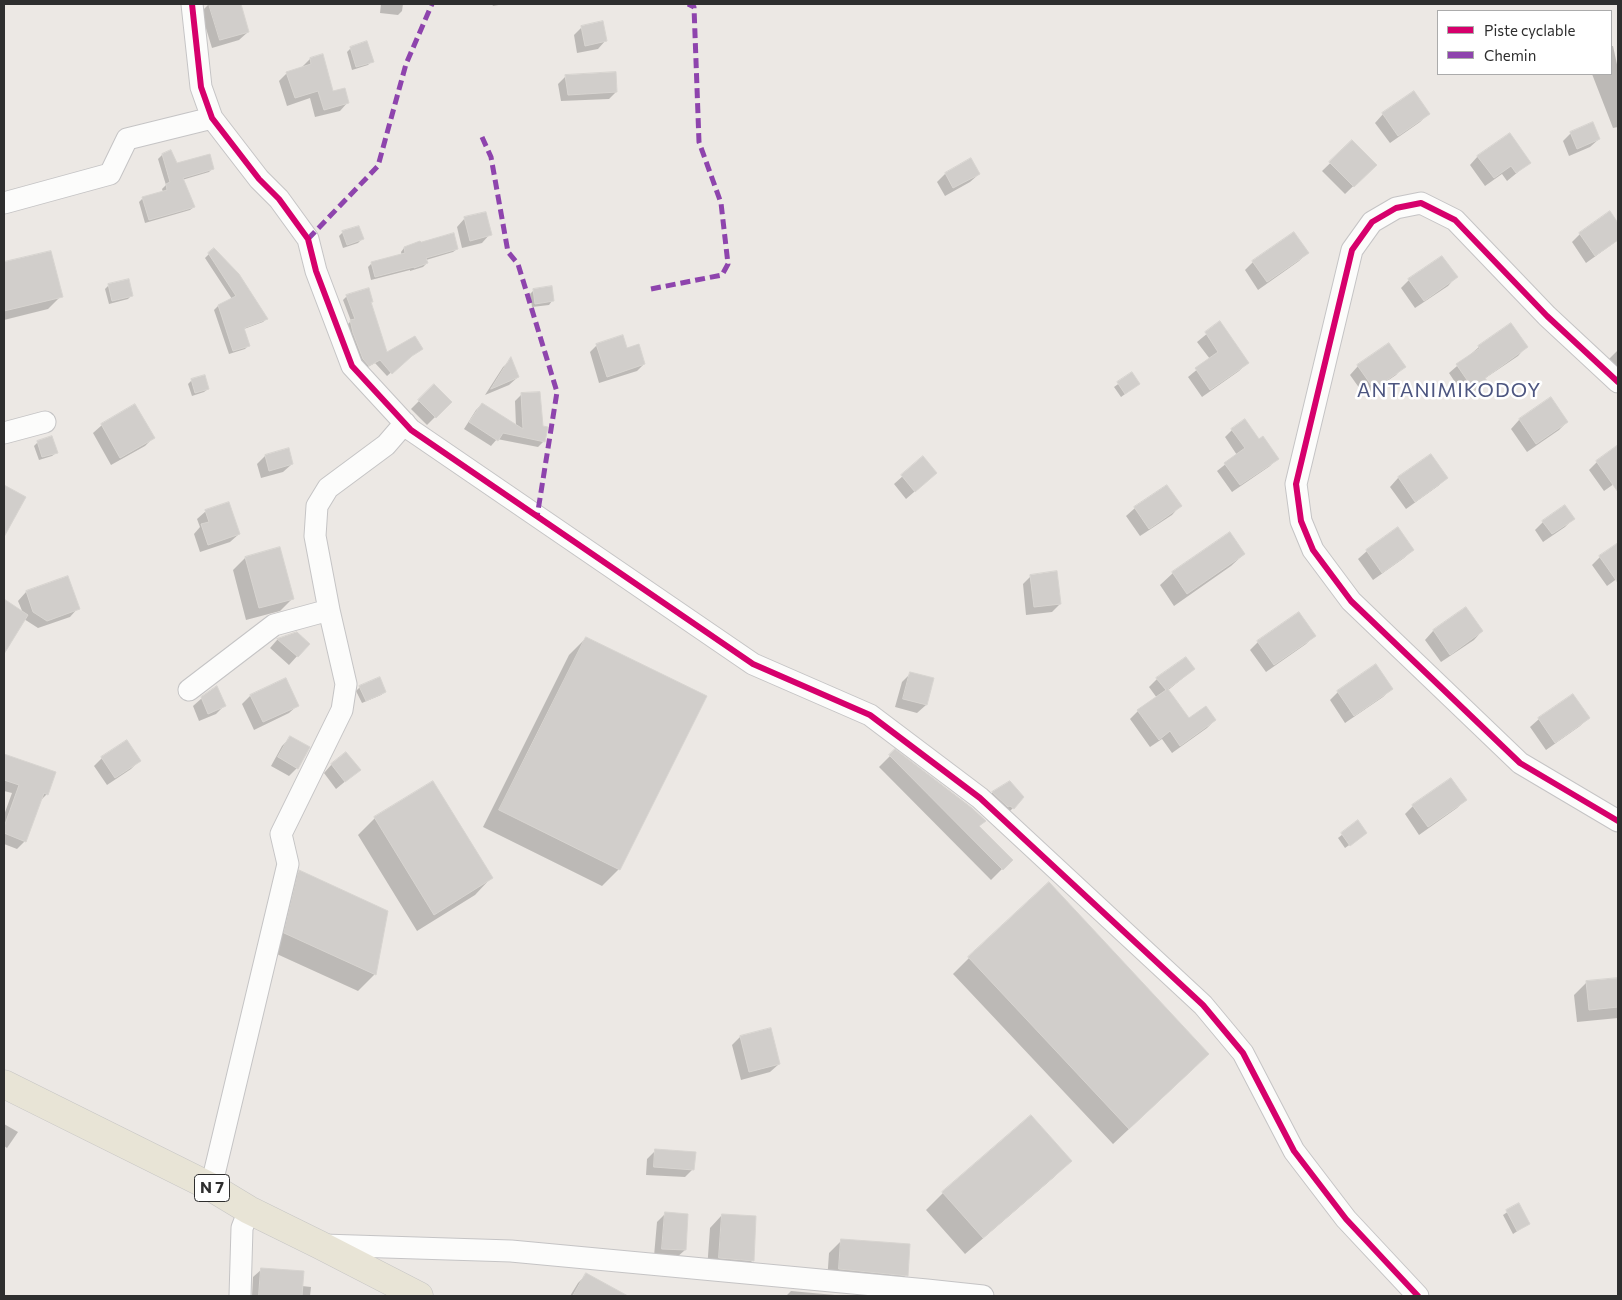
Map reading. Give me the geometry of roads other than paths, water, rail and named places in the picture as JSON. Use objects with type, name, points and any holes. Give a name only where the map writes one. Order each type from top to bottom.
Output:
[{"type":"main road","name":"N 7","points":[[4,1084],[211,1187],[249,1210],[419,1296]]},
{"type":"street","points":[[192,4],[200,87],[212,118],[259,179],[280,199],[308,239],[316,271],[352,366],[411,430],[753,664],[870,715],[980,798],[1203,1005],[1243,1052],[1294,1151],[1346,1219],[1418,1296]]},
{"type":"street","points":[[4,203],[110,174],[127,139],[212,118]]},
{"type":"street","points":[[1618,382],[1547,316],[1454,220],[1420,203],[1396,208],[1372,222],[1352,250],[1296,484],[1301,521],[1313,550],[1351,601],[1520,762],[1618,822]]},
{"type":"street","points":[[4,433],[45,422]]},
{"type":"street","points":[[211,1187],[288,864],[281,834],[342,710],[346,684],[315,536],[317,506],[328,488],[386,445],[405,423]]},
{"type":"street","points":[[189,690],[274,625],[329,610]]},
{"type":"street","points":[[240,1296],[242,1228],[249,1210]]},
{"type":"street","points":[[320,1245],[511,1251],[983,1296]]},
{"type":"district","name":"ANTANIMIKODOY","points":[[1449,390]]}]
